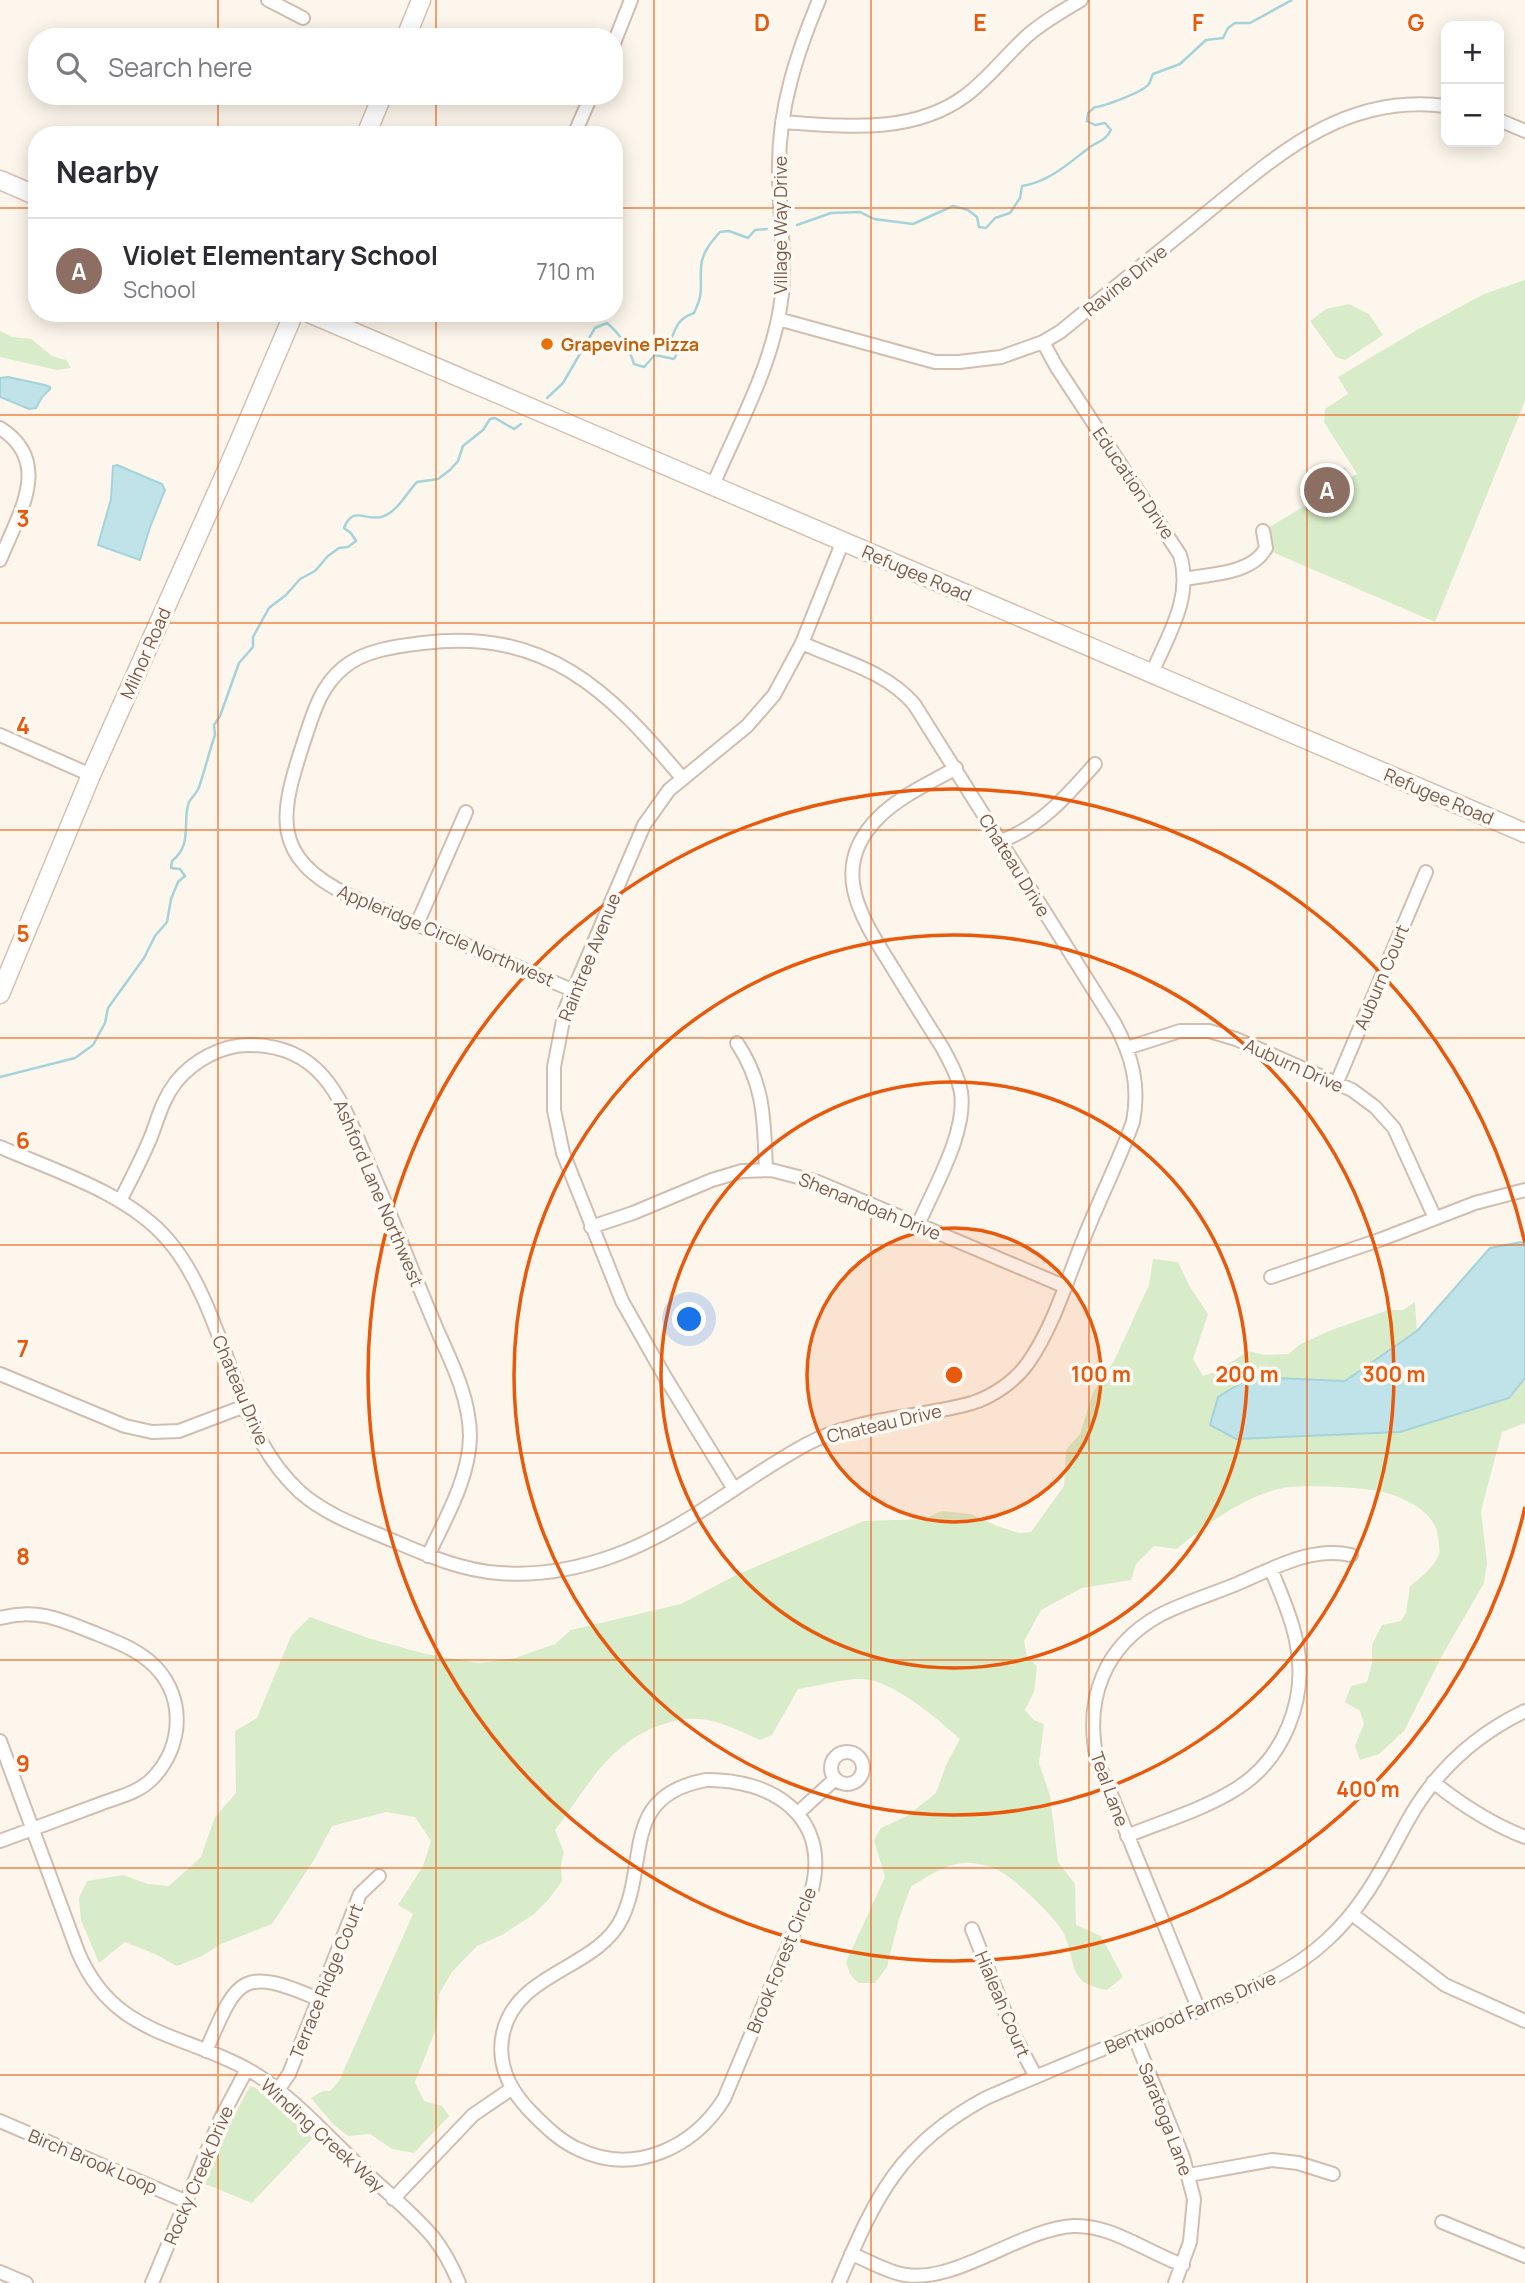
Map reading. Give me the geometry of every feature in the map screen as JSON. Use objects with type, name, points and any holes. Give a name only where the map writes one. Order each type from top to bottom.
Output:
[{"type":"main road","points":[[410,28],[421,0]]},
{"type":"main road","points":[[370,126],[378,105]]},
{"type":"main road","points":[[0,180],[28,192]]},
{"type":"main road","name":"Milnor Road","points":[[0,994],[91,775],[290,322]]},
{"type":"main road","name":"Refugee Road","points":[[330,322],[1525,833]]},
{"type":"street","points":[[268,0],[303,18]]},
{"type":"street","points":[[620,28],[631,0]]},
{"type":"street","name":"Village Way Drive","points":[[713,485],[765,364],[778,319],[783,257],[779,164],[782,122],[788,86],[819,0]]},
{"type":"street","points":[[782,122],[872,126],[932,113],[964,96],[1026,37],[1081,0]]},
{"type":"street","points":[[578,126],[587,105]]},
{"type":"street","name":"Ravine Drive","points":[[778,319],[935,362],[990,359],[1014,353],[1043,342],[1070,324],[1276,157],[1315,131],[1341,119],[1383,108],[1441,106]]},
{"type":"street","points":[[1504,122],[1525,131]]},
{"type":"street","name":"Education Drive","points":[[1043,342],[1056,366],[1174,542],[1184,569],[1183,595],[1176,620],[1152,673]]},
{"type":"street","points":[[0,428],[13,436],[20,446],[30,474],[29,490],[0,560]]},
{"type":"street","points":[[1185,579],[1228,572],[1256,560],[1266,548],[1263,531]]},
{"type":"street","name":"Raintree Avenue","points":[[734,1489],[636,1327],[591,1227],[559,1139],[554,1110],[554,1067],[558,1038],[572,990],[644,825],[660,801],[682,778],[758,716],[782,683],[802,643],[843,541]]},
{"type":"street","name":"Appleridge Circle Northwest","points":[[572,990],[349,896],[324,882],[303,863],[289,838],[286,824],[288,796],[313,713],[323,691],[334,676],[354,660],[384,650],[454,640],[496,643],[538,655],[564,667],[600,690],[682,778]]},
{"type":"street","name":"Chateau Drive","points":[[0,1147],[120,1201],[146,1218],[178,1252],[198,1289],[245,1406],[271,1458],[300,1491],[336,1516],[428,1556],[470,1569],[499,1573],[535,1573],[571,1568],[613,1556],[640,1545],[821,1437],[856,1427],[970,1404],[997,1392],[1019,1374],[1028,1362],[1066,1287],[1133,1122],[1136,1078],[1127,1048],[1115,1024],[914,704],[893,684],[863,668],[802,643]]},
{"type":"street","points":[[0,735],[91,775]]},
{"type":"street","points":[[1001,841],[1024,830],[1047,814],[1095,764]]},
{"type":"street","points":[[918,1224],[956,1134],[961,1093],[953,1067],[942,1047],[864,921],[856,901],[852,879],[860,844],[871,825],[892,806],[956,768]]},
{"type":"street","points":[[417,924],[466,812]]},
{"type":"street","name":"Auburn Court","points":[[1337,1082],[1426,872]]},
{"type":"street","name":"Auburn Drive","points":[[1127,1048],[1180,1031],[1209,1031],[1236,1039],[1337,1082],[1364,1098],[1394,1128],[1435,1218]]},
{"type":"street","points":[[737,1042],[751,1066],[760,1091],[765,1128],[766,1170]]},
{"type":"street","name":"Ashford Lane Northwest","points":[[120,1201],[141,1159],[165,1099],[187,1070],[198,1061],[231,1047],[267,1046],[307,1061],[329,1081],[344,1105],[389,1212],[454,1369],[467,1410],[469,1450],[463,1477],[428,1556]]},
{"type":"street","name":"Shenandoah Drive","points":[[591,1227],[742,1171],[785,1172],[818,1182],[1066,1287]]},
{"type":"street","points":[[1271,1277],[1505,1194],[1525,1190]]},
{"type":"street","points":[[0,1374],[125,1426],[152,1432],[186,1429],[245,1406]]},
{"type":"street","name":"Teal Lane","points":[[1199,2010],[1100,1770],[1092,1728],[1095,1700],[1104,1674],[1119,1649],[1150,1621],[1271,1569],[1321,1552],[1351,1555]]},
{"type":"street","points":[[1127,1836],[1235,1790],[1260,1770],[1285,1735],[1295,1708],[1300,1666],[1296,1638],[1271,1569]]},
{"type":"street","points":[[0,1618],[14,1614],[43,1614],[121,1644],[155,1666],[165,1679],[176,1703],[177,1731],[174,1745],[160,1769],[140,1789],[0,1841]]},
{"type":"street","name":"Bentwood Farms Drive","points":[[839,2283],[877,2198],[888,2180],[916,2148],[966,2109],[1280,1975],[1315,1951],[1352,1914],[1374,1885],[1408,1821],[1433,1782],[1473,1743],[1525,1711]]},
{"type":"street","name":"Winding Creek Way","points":[[0,1741],[78,1952],[93,1982],[116,2008],[131,2019],[247,2069],[278,2090],[438,2243],[452,2265],[459,2283]]},
{"type":"street","name":"Brook Forest Circle","points":[[720,1780],[774,1794],[798,1813],[811,1834],[815,1849],[812,1889],[724,2099],[704,2126],[685,2141],[662,2153],[644,2158],[610,2158],[578,2149],[561,2140],[511,2089],[502,2060],[503,2032],[508,2018],[526,1993],[598,1947],[616,1929],[627,1903],[640,1837],[650,1813],[659,1803],[687,1785],[720,1780]]},
{"type":"street","points":[[798,1813],[835,1780]]},
{"type":"street","points":[[1433,1782],[1493,1823],[1525,1837]]},
{"type":"street","name":"Terrace Ridge Court","points":[[278,2090],[289,2074],[360,1894],[379,1876]]},
{"type":"street","points":[[1352,1914],[1445,1985],[1525,2021]]},
{"type":"street","name":"Hialeah Court","points":[[972,1929],[1015,2037],[1036,2077]]},
{"type":"street","points":[[206,2051],[232,1995],[247,1984],[269,1980],[318,1998]]},
{"type":"street","name":"Saratoga Lane","points":[[1134,2036],[1189,2175],[1194,2199],[1190,2242],[1175,2283]]},
{"type":"street","name":"Rocky Creek Drive","points":[[152,2283],[220,2120],[247,2069]]},
{"type":"street","points":[[393,2199],[473,2115],[511,2089]]},
{"type":"street","name":"Birch Brook Loop","points":[[0,2120],[185,2200]]},
{"type":"street","points":[[1189,2175],[1272,2160],[1298,2163],[1333,2174]]},
{"type":"street","points":[[1442,2222],[1525,2256]]},
{"type":"street","points":[[851,2254],[902,2275],[930,2275],[1048,2231],[1076,2226],[1103,2231],[1183,2265]]},
{"type":"street","points":[[0,2272],[26,2283]]},
{"type":"green space","points":[[1525,280],[1525,401],[1435,622],[1272,552],[1268,528],[1321,496],[1316,487],[1322,483],[1328,491],[1332,489],[1326,480],[1333,475],[1339,484],[1343,482],[1338,472],[1345,467],[1351,477],[1357,474],[1324,422],[1325,409],[1348,394],[1338,377],[1484,294]]},
{"type":"green space","points":[[1349,304],[1369,314],[1383,335],[1345,360],[1336,357],[1310,321],[1326,309]]},
{"type":"green space","points":[[0,331],[12,337],[31,339],[52,356],[66,360],[71,368],[57,370],[0,357]]},
{"type":"green space","points":[[1153,1259],[1178,1262],[1208,1314],[1193,1359],[1203,1376],[1215,1372],[1249,1351],[1264,1355],[1289,1354],[1299,1345],[1329,1331],[1388,1310],[1403,1310],[1415,1302],[1417,1331],[1345,1382],[1251,1377],[1509,1399],[1525,1378],[1525,1423],[1502,1432],[1481,1511],[1487,1563],[1484,1583],[1443,1654],[1404,1731],[1379,1754],[1360,1760],[1355,1746],[1364,1724],[1360,1711],[1345,1702],[1351,1686],[1367,1682],[1372,1663],[1372,1645],[1382,1625],[1401,1621],[1406,1613],[1410,1586],[1431,1568],[1439,1552],[1437,1530],[1433,1522],[1422,1510],[1398,1497],[1381,1492],[1337,1487],[1306,1486],[1269,1492],[1227,1512],[1177,1549],[1154,1546],[1136,1564],[1131,1580],[1082,1588],[1041,1610],[1024,1641],[1027,1657],[1037,1666],[1034,1692],[1025,1710],[1034,1720],[1044,1724],[1039,1763],[1050,1796],[1058,1862],[1075,1884],[1076,1925],[1101,1936],[1123,1977],[1107,1990],[1094,1987],[1079,1976],[1063,1932],[1052,1917],[1025,1891],[998,1870],[969,1863],[944,1868],[911,1886],[899,1919],[887,1967],[875,1983],[858,1983],[850,1974],[846,1962],[885,1877],[874,1840],[881,1828],[907,1816],[936,1793],[946,1765],[960,1739],[901,1693],[875,1681],[863,1679],[798,1689],[772,1735],[760,1740],[716,1722],[683,1719],[645,1732],[614,1754],[589,1782],[555,1830],[564,1852],[561,1864],[562,1881],[549,1899],[534,1914],[502,1935],[477,1946],[452,1972],[439,1994],[436,2029],[415,2082],[424,2101],[442,2106],[449,2116],[414,2153],[392,2149],[370,2134],[348,2136],[334,2125],[311,2098],[323,2091],[330,2091],[339,2081],[413,1914],[398,1905],[423,1866],[431,1841],[415,1817],[386,1812],[332,1826],[314,1860],[272,1924],[221,1944],[202,1956],[177,1966],[125,1942],[99,1963],[81,1920],[79,1898],[87,1881],[123,1875],[148,1884],[169,1886],[201,1857],[215,1817],[236,1793],[235,1731],[257,1718],[291,1636],[310,1617],[371,1639],[426,1654],[479,1663],[515,1658],[555,1644],[571,1630],[681,1604],[736,1575],[864,1521],[924,1519],[942,1511],[971,1514],[1019,1533],[1031,1532],[1064,1486],[1066,1450],[1080,1434],[1093,1392],[1114,1361],[1149,1285]]},
{"type":"green space","points":[[250,2086],[256,2088],[313,2138],[252,2203],[205,2184],[228,2127]]},
{"type":"water","points":[[8,377],[45,385],[50,389],[36,408],[29,409],[0,397],[0,378]]},
{"type":"water","points":[[117,465],[162,484],[165,490],[140,560],[98,545],[111,499],[113,466]]},
{"type":"water","points":[[1521,1242],[1525,1245],[1525,1378],[1509,1398],[1400,1432],[1236,1439],[1210,1425],[1218,1397],[1251,1377],[1345,1381],[1417,1331],[1490,1248]]},
{"type":"waterway","points":[[797,225],[831,213],[860,212],[874,219],[913,224],[953,206],[968,210],[977,217],[979,227],[986,228],[995,218],[1010,213],[1020,198],[1022,186],[1050,176],[1106,136],[1111,130],[1105,123],[1095,125],[1087,121],[1088,113],[1095,107],[1122,99],[1144,88],[1153,74],[1180,64],[1206,40],[1223,38],[1228,28],[1235,23],[1250,23],[1292,0]]},
{"type":"waterway","points":[[547,398],[563,383],[595,328],[607,323],[624,342],[634,364],[644,367],[655,355],[674,359],[679,350],[672,337],[680,322],[694,313],[697,306],[701,290],[701,263],[710,244],[720,232],[729,231],[748,238],[755,230],[767,229]]},
{"type":"waterway","points":[[0,1077],[75,1058],[93,1045],[105,1023],[108,1008],[167,922],[171,899],[178,882],[185,876],[180,869],[171,868],[172,861],[185,842],[189,803],[199,787],[215,735],[214,725],[220,716],[239,663],[253,647],[253,637],[269,608],[286,595],[300,579],[315,571],[328,556],[356,541],[344,528],[351,517],[360,515],[375,518],[387,515],[417,482],[438,479],[450,470],[458,461],[463,446],[483,430],[490,419],[495,418],[514,429],[521,424]]},
{"type":"place","name":"Grapevine Pizza","points":[[547,344]]},
{"type":"place","name":"Violet Elementary School","points":[[1327,490]]}]
